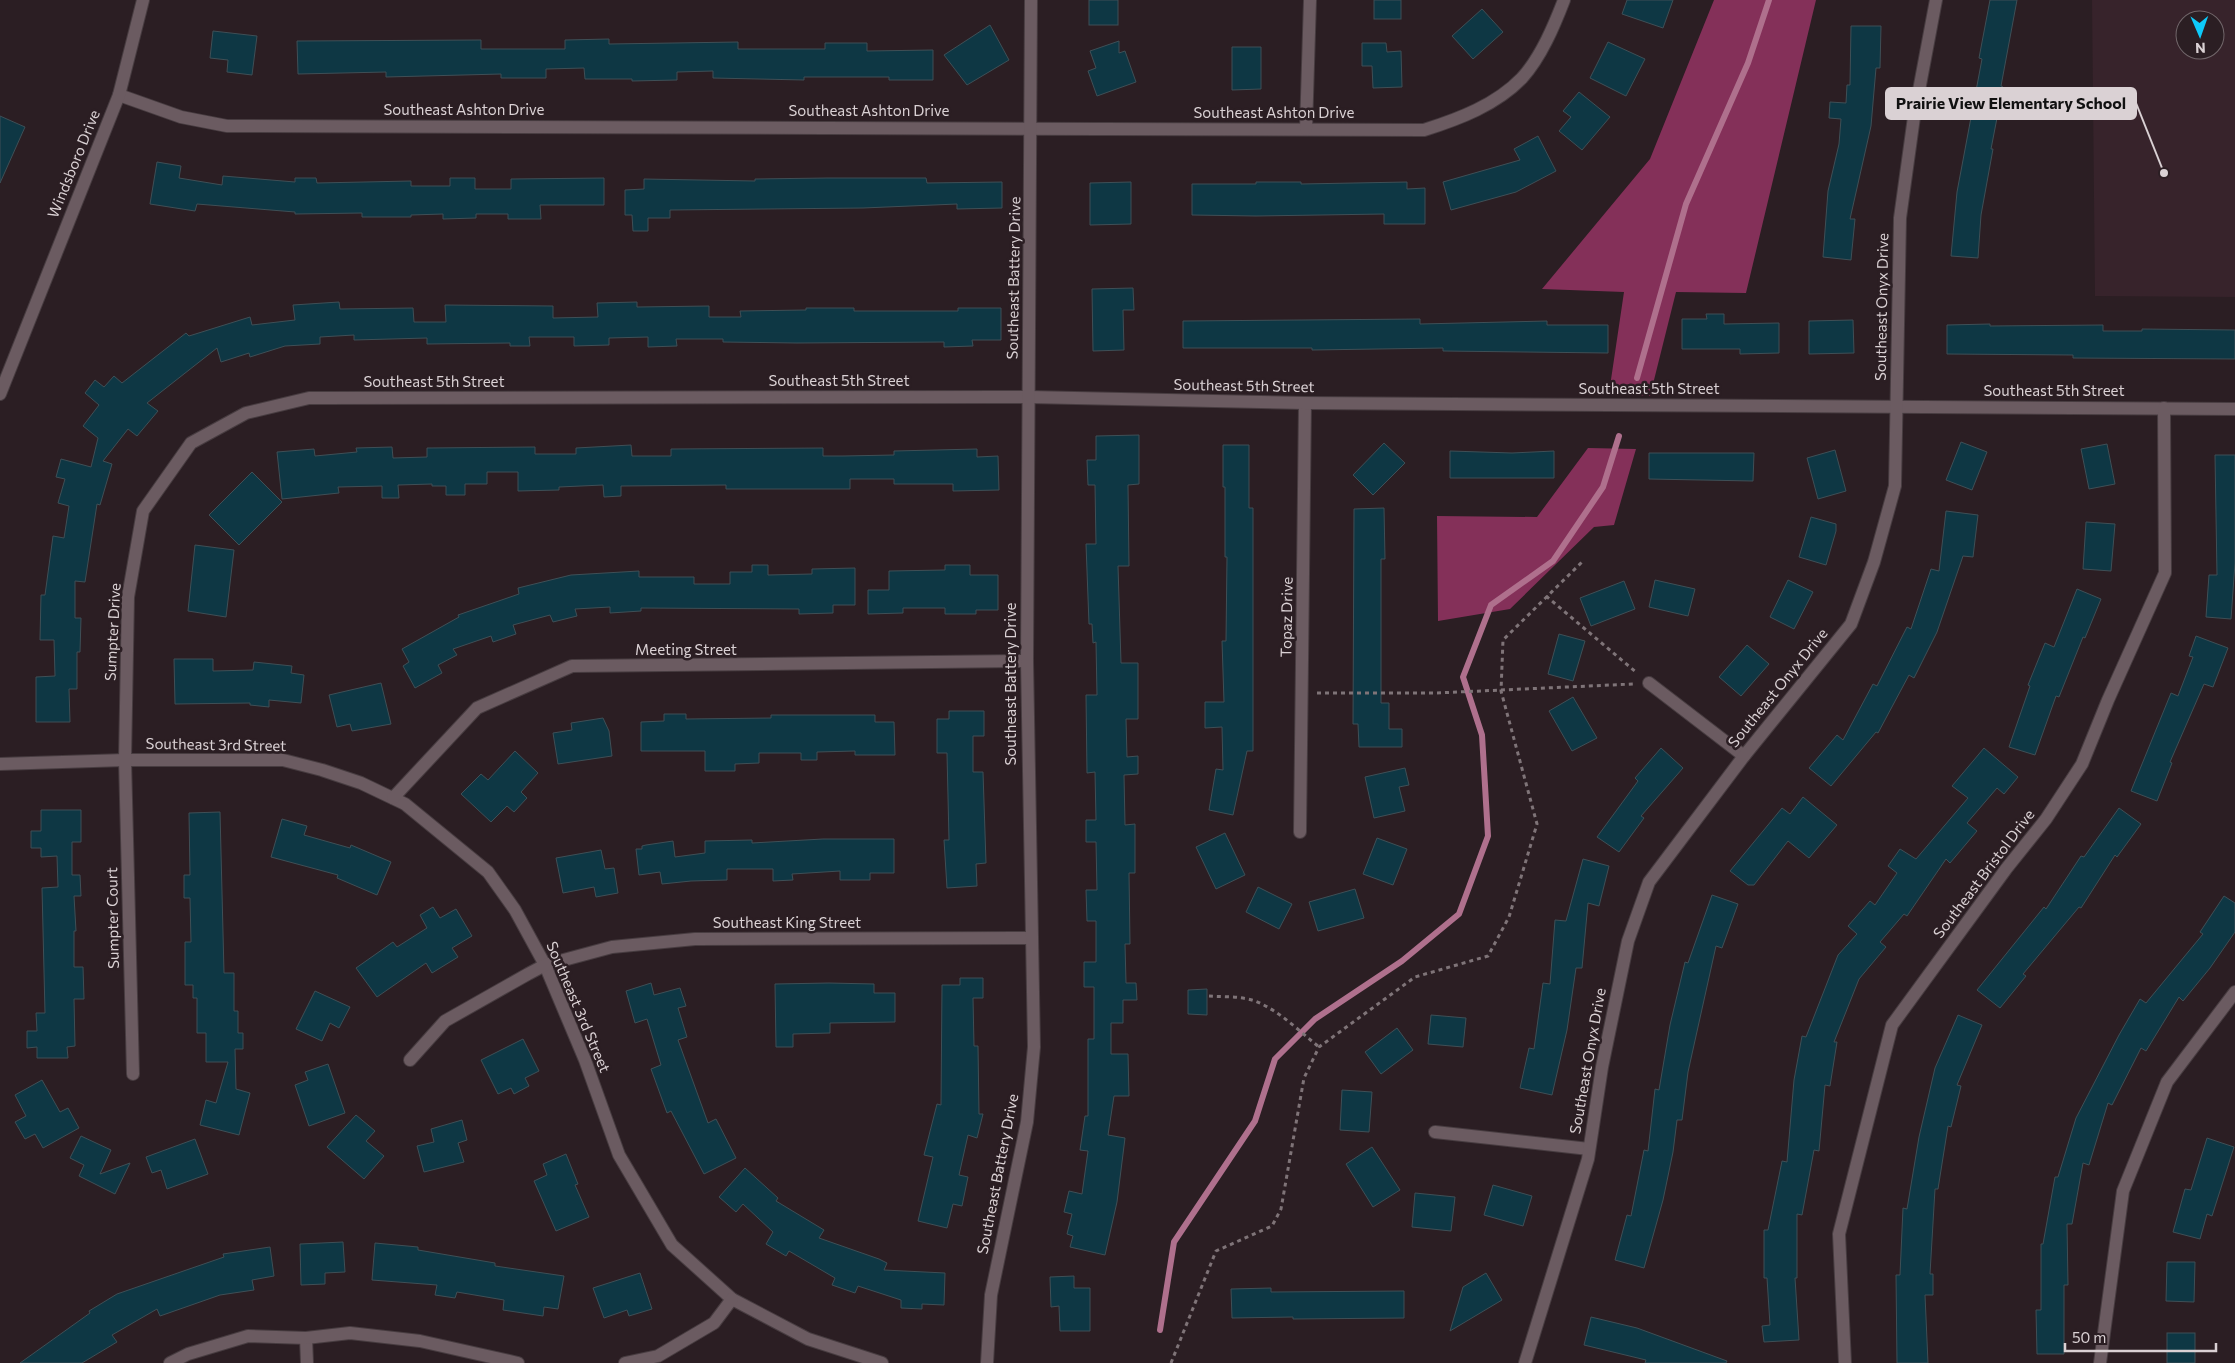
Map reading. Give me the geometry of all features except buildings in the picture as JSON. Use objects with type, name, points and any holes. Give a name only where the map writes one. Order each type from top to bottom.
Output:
[{"type":"street","name":"Windsboro Drive","points":[[0,394],[119,94],[143,0]]},
{"type":"street","name":"Southeast Battery Drive","points":[[987,1363],[992,1295],[1027,1122],[1034,1047],[1026,661],[1032,128],[1031,0]]},
{"type":"street","points":[[1306,129],[1310,0]]},
{"type":"street","name":"Southeast Ashton Drive","points":[[119,94],[182,117],[227,126],[1424,130],[1457,119],[1489,104],[1522,78],[1551,34],[1564,0]]},
{"type":"street","name":"Southeast Onyx Drive","points":[[1525,1363],[1585,1168],[1602,1067],[1628,941],[1649,882],[1744,756],[1851,624],[1874,562],[1895,486],[1900,218],[1914,117],[1936,0]]},
{"type":"street","name":"Southeast 5th Street","points":[[254,411],[309,398],[1029,397],[1305,403],[2235,409]]},
{"type":"street","name":"Topaz Drive","points":[[1300,832],[1305,403]]},
{"type":"street","name":"Southeast Bristol Drive","points":[[1844,1363],[1839,1234],[1892,1025],[2006,869],[2046,819],[2082,764],[2164,573],[2164,408]]},
{"type":"street","name":"Sumpter Drive","points":[[125,760],[128,597],[143,510],[191,443],[246,413],[254,411]]},
{"type":"street","name":"Meeting Street","points":[[393,798],[477,708],[572,666],[1026,661]]},
{"type":"street","points":[[1649,683],[1744,756]]},
{"type":"street","name":"Southeast 3rd Street","points":[[0,764],[125,760],[283,760],[329,772],[405,804],[488,872],[515,910],[545,965],[585,1060],[619,1155],[672,1245],[732,1299],[808,1339],[882,1363]]},
{"type":"street","name":"Sumpter Court","points":[[125,760],[133,1074]]},
{"type":"street","name":"Southeast King Street","points":[[410,1060],[445,1021],[545,965],[612,947],[695,939],[1031,938]]},
{"type":"street","points":[[2100,1363],[2123,1191],[2167,1082],[2235,992]]},
{"type":"street","points":[[1435,1132],[1589,1148]]},
{"type":"street","points":[[625,1363],[658,1356],[714,1322],[732,1299]]},
{"type":"street","points":[[170,1363],[188,1354],[248,1336],[306,1338],[350,1333],[412,1340],[518,1363]]},
{"type":"street","points":[[306,1338],[306,1363]]},
{"type":"path","points":[[1170,1363],[1216,1251],[1272,1226],[1281,1209],[1304,1078],[1319,1047],[1416,977],[1488,956],[1509,917],[1537,824],[1501,691],[1503,640],[1582,562]]},
{"type":"path","points":[[1546,596],[1649,683]]},
{"type":"path","points":[[1302,693],[1436,693],[1649,683]]},
{"type":"path","points":[[1209,996],[1235,997],[1254,1001],[1275,1011],[1319,1047]]},
{"type":"shaded area","points":[[1714,0],[1816,0],[1746,293],[1676,292],[1650,396],[1609,393],[1624,292],[1542,289],[1650,159]]},
{"type":"shaded area","points":[[2092,0],[2235,0],[2235,297],[2095,296]]},
{"type":"shaded area","points":[[1588,448],[1636,449],[1614,525],[1594,527],[1510,609],[1438,621],[1437,516],[1537,517]]},
{"type":"waterway","points":[[1637,378],[1686,204],[1748,63],[1769,0]]},
{"type":"waterway","points":[[1160,1330],[1174,1242],[1255,1121],[1275,1059],[1315,1019],[1402,961],[1459,914],[1488,836],[1482,735],[1463,677],[1491,605],[1553,561],[1603,487],[1619,436]]},
{"type":"place","name":"Prairie View Elementary School","points":[[2164,173]]}]
